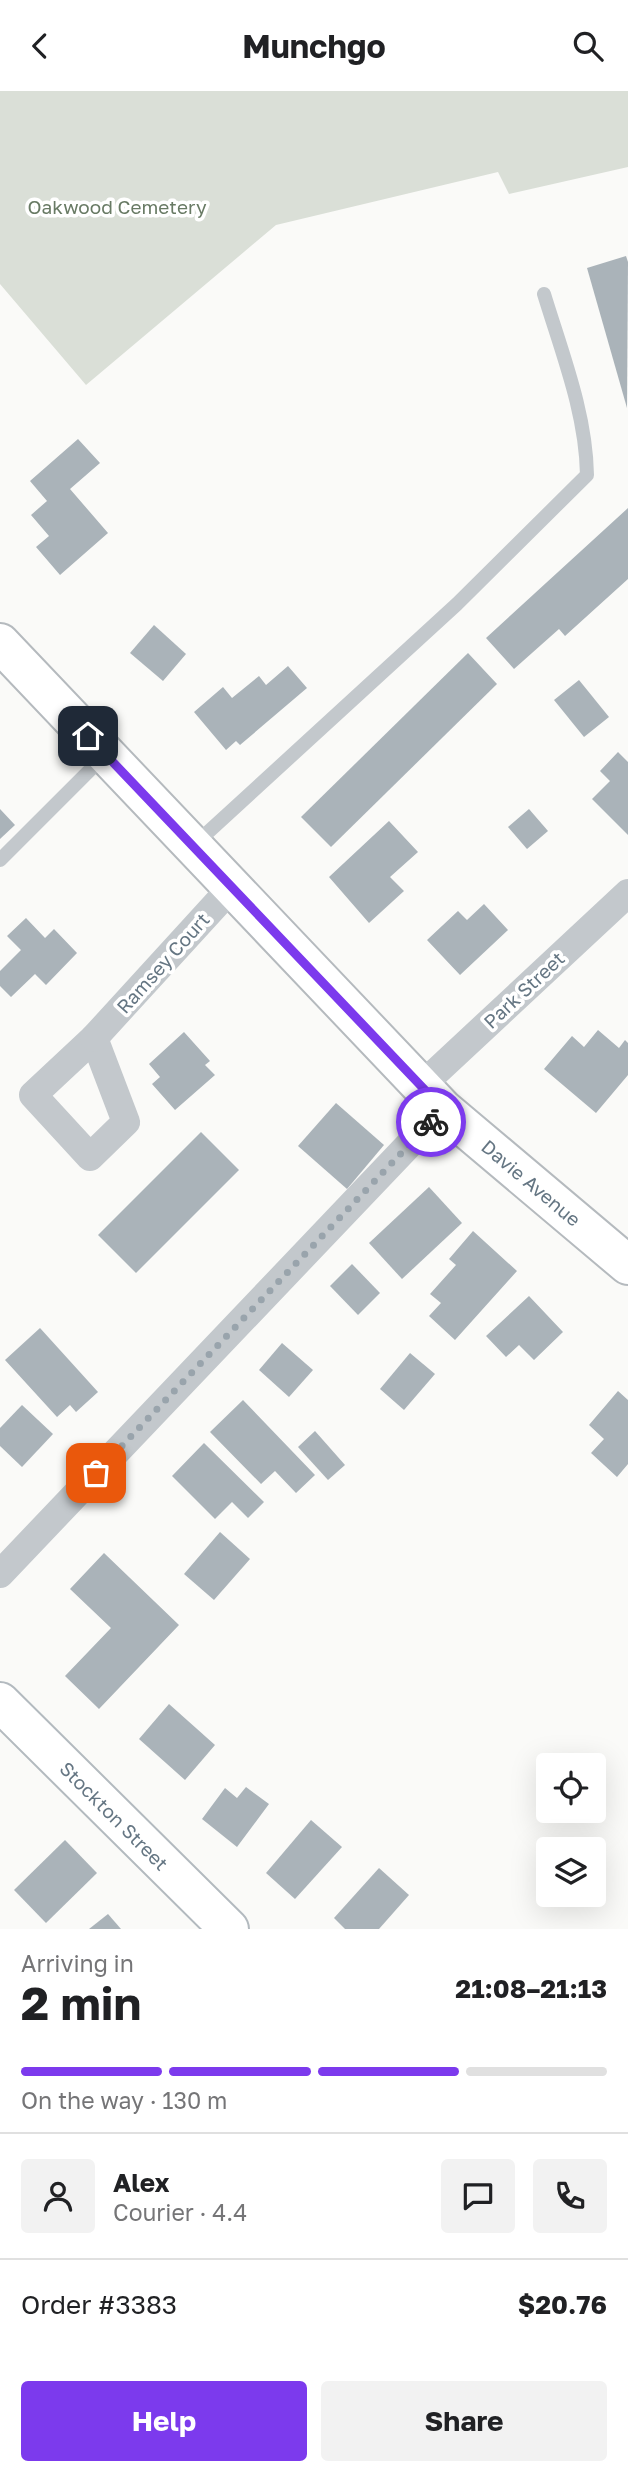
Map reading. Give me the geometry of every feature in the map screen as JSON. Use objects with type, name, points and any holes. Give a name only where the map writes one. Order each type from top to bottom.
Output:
[{"type":"main road","name":"Davie Avenue","points":[[0,643],[432,1098],[628,1265]]},
{"type":"main road","name":"Stockton Street","points":[[0,1702],[229,1929]]},
{"type":"street","name":"Ramsey Court","points":[[94,1038],[232,887]]},
{"type":"street","name":"Park Street","points":[[0,1574],[432,1098],[628,893]]},
{"type":"lane","points":[[193,846],[457,604],[587,475],[578,406],[544,294]]},
{"type":"lane","points":[[0,860],[106,754]]},
{"type":"green space","name":"Oakwood Cemetery","points":[[0,91],[628,91],[628,167],[509,194],[498,172],[276,225],[86,385],[0,284]]},
{"type":"building","points":[[626,256],[628,262],[627,408],[587,268]]},
{"type":"building","points":[[78,439],[100,463],[70,489],[108,533],[60,575],[36,547],[49,536],[31,515],[47,501],[30,481]]},
{"type":"building","points":[[628,508],[628,579],[565,636],[559,629],[514,669],[486,638]]},
{"type":"building","points":[[154,625],[186,654],[163,681],[130,653]]},
{"type":"building","points":[[468,653],[497,684],[331,847],[301,817]]},
{"type":"building","points":[[288,666],[307,688],[240,745],[236,741],[226,750],[194,712],[223,687],[232,698],[259,676],[266,685]]},
{"type":"building","points":[[579,680],[609,717],[584,737],[554,700]]},
{"type":"building","points":[[618,752],[628,762],[628,835],[592,799],[610,781],[600,771]]},
{"type":"building","points":[[0,809],[15,825],[0,839]]},
{"type":"building","points":[[529,809],[548,831],[527,849],[508,827]]},
{"type":"building","points":[[389,821],[418,852],[390,877],[404,891],[369,923],[329,877]]},
{"type":"building","points":[[484,904],[508,930],[460,975],[427,940],[458,911],[467,920]]},
{"type":"building","points":[[26,918],[45,938],[54,929],[77,953],[46,985],[35,974],[11,997],[0,986],[0,971],[21,950],[7,936]]},
{"type":"building","points":[[598,1030],[619,1048],[625,1040],[628,1043],[628,1075],[596,1113],[544,1069],[572,1036],[584,1047]]},
{"type":"building","points":[[184,1032],[210,1061],[205,1065],[215,1075],[175,1110],[152,1084],[160,1077],[149,1064]]},
{"type":"building","points":[[336,1103],[384,1145],[347,1189],[298,1146]]},
{"type":"building","points":[[201,1132],[239,1170],[136,1273],[98,1235]]},
{"type":"building","points":[[429,1187],[462,1223],[402,1279],[369,1243]]},
{"type":"building","points":[[473,1231],[517,1271],[455,1340],[429,1316],[441,1303],[430,1294],[456,1265],[449,1259]]},
{"type":"building","points":[[352,1264],[380,1293],[358,1315],[330,1286]]},
{"type":"building","points":[[529,1296],[563,1332],[534,1360],[519,1345],[506,1357],[486,1336]]},
{"type":"building","points":[[40,1328],[98,1392],[76,1412],[70,1405],[57,1417],[5,1360]]},
{"type":"building","points":[[282,1343],[313,1370],[289,1397],[259,1370]]},
{"type":"building","points":[[410,1353],[435,1374],[404,1410],[380,1389]]},
{"type":"building","points":[[618,1391],[628,1400],[628,1464],[617,1477],[591,1453],[604,1439],[589,1425]]},
{"type":"building","points":[[243,1400],[315,1475],[296,1493],[275,1471],[261,1484],[210,1432]]},
{"type":"building","points":[[22,1405],[53,1434],[22,1467],[0,1446],[0,1428]]},
{"type":"building","points":[[315,1431],[345,1465],[328,1480],[298,1447]]},
{"type":"building","points":[[204,1443],[264,1502],[248,1518],[232,1502],[215,1519],[172,1476]]},
{"type":"building","points":[[220,1532],[250,1559],[214,1600],[184,1574]]},
{"type":"building","points":[[104,1553],[179,1625],[99,1709],[65,1676],[111,1628],[70,1589]]},
{"type":"building","points":[[169,1704],[215,1745],[185,1780],[139,1739]]},
{"type":"building","points":[[246,1787],[269,1804],[237,1847],[202,1819],[225,1788],[237,1798]]},
{"type":"building","points":[[311,1820],[342,1847],[295,1899],[266,1873]]},
{"type":"building","points":[[65,1840],[97,1873],[46,1923],[14,1890]]},
{"type":"building","points":[[379,1868],[409,1895],[379,1929],[345,1929],[334,1918]]},
{"type":"building","points":[[108,1914],[121,1929],[89,1929]]},
{"type":"way so far","points":[[96,1473],[431,1122]]},
{"type":"route","points":[[88,736],[443,1109],[431,1122]]}]
